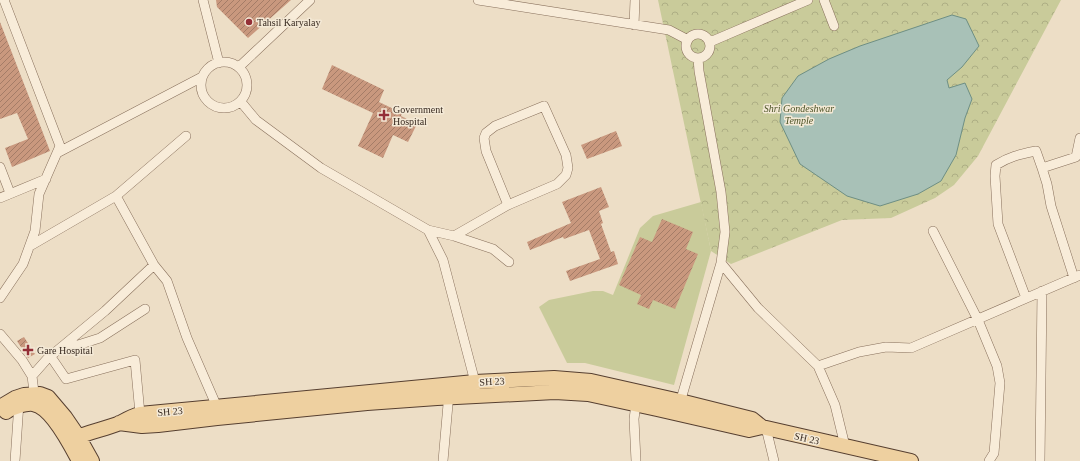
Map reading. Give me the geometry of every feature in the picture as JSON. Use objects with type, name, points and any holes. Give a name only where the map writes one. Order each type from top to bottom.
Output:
[{"type":"main road","name":"SH 23","points":[[449,390],[475,382],[554,378],[591,381],[614,393],[727,419],[749,430],[764,428],[911,461]]},
{"type":"main road","points":[[119,423],[142,426],[158,425],[180,416],[449,390],[476,396],[555,392],[588,394],[614,393],[636,404],[679,407]]},
{"type":"main road","points":[[0,416],[18,402],[24,395],[35,399],[40,394],[48,397],[65,417],[73,438],[79,461]]},
{"type":"main road","points":[[0,407],[18,402]]},
{"type":"main road","name":"SH 23","points":[[73,438],[119,423],[132,416],[140,414],[180,416]]},
{"type":"main road","points":[[73,438],[92,461]]},
{"type":"street","points":[[0,298],[24,264],[34,231],[39,194],[60,146],[4,0]]},
{"type":"street","points":[[203,0],[218,62]]},
{"type":"street","points":[[239,68],[310,0]]},
{"type":"street","points":[[478,0],[668,30],[688,40]]},
{"type":"street","points":[[634,25],[635,0]]},
{"type":"street","points":[[710,42],[808,0]]},
{"type":"street","points":[[824,0],[834,26]]},
{"type":"street","points":[[694,34],[705,36],[710,42],[710,50],[708,54],[698,58],[692,57],[686,46],[688,40],[694,34]]},
{"type":"street","points":[[679,407],[721,263],[725,232],[721,192],[699,71],[698,58]]},
{"type":"street","points":[[218,62],[233,64],[239,68],[244,73],[247,80],[247,88],[241,102],[227,108],[219,108],[206,100],[202,93],[201,85],[202,77],[206,70],[218,62]]},
{"type":"street","points":[[57,154],[202,77]]},
{"type":"street","points":[[241,102],[256,120],[321,168],[428,230],[454,236],[493,249],[509,262]]},
{"type":"street","points":[[454,236],[508,205],[557,184],[566,175],[568,168],[566,155],[544,106],[495,126],[486,133],[484,138],[486,151],[508,205]]},
{"type":"street","points":[[30,246],[116,196],[186,136]]},
{"type":"street","points":[[1042,168],[1076,157],[1080,138]]},
{"type":"street","points":[[818,366],[859,352],[886,347],[911,348],[1077,277],[1051,206],[1042,168],[1036,151],[1012,156],[1004,160],[996,165],[995,176],[998,224],[1026,298]]},
{"type":"street","points":[[0,167],[10,193]]},
{"type":"street","points":[[0,198],[46,179]]},
{"type":"street","points":[[116,196],[154,265],[167,281],[187,338],[217,412]]},
{"type":"street","points":[[428,230],[443,260],[475,382],[476,396]]},
{"type":"street","points":[[933,230],[978,320],[997,366],[1000,383],[994,453],[989,461]]},
{"type":"street","points":[[721,263],[758,308],[818,366],[835,405],[845,446]]},
{"type":"street","points":[[32,376],[51,357],[105,311],[154,265]]},
{"type":"street","points":[[1040,461],[1042,291]]},
{"type":"street","points":[[65,345],[78,345],[100,338],[145,309]]},
{"type":"street","points":[[0,334],[22,360],[32,376],[35,399]]},
{"type":"street","points":[[51,357],[66,379],[135,360],[140,414]]},
{"type":"street","points":[[443,461],[449,390]]},
{"type":"street","points":[[15,461],[18,402]]},
{"type":"street","points":[[636,404],[634,419],[636,461]]},
{"type":"street","points":[[764,428],[774,461]]},
{"type":"green space","name":"Shri Gondeshwar Temple","points":[[658,0],[1061,0],[978,156],[954,185],[935,198],[891,218],[842,220],[731,264],[711,251]]},
{"type":"green space","points":[[701,202],[711,251],[674,385],[585,363],[567,363],[539,307],[549,300],[593,291],[603,291],[613,295],[640,228],[653,216]]},
{"type":"shaded area","points":[[952,15],[966,19],[979,46],[962,67],[947,80],[949,88],[965,83],[972,99],[965,118],[956,155],[941,181],[918,194],[880,206],[847,196],[800,164],[780,122],[782,98],[798,76],[829,59],[860,46]]},
{"type":"building","name":"Tahsil Karyalay","points":[[216,0],[291,0],[248,38],[217,7]]},
{"type":"building","points":[[0,22],[50,151],[12,167],[5,148],[28,139],[17,113],[0,119]]},
{"type":"building","points":[[332,65],[384,90],[379,102],[402,113],[401,116],[417,124],[408,142],[393,135],[383,158],[358,146],[373,113],[322,89]]},
{"type":"building","points":[[616,131],[622,146],[587,159],[581,145]]},
{"type":"building","points":[[601,187],[609,207],[599,211],[603,223],[601,224],[611,252],[614,251],[618,264],[570,281],[566,271],[600,259],[589,230],[564,239],[563,237],[530,250],[527,242],[571,223],[562,202]]},
{"type":"building","points":[[662,219],[693,232],[686,249],[698,254],[675,309],[653,300],[649,309],[637,304],[641,295],[619,285],[640,237],[652,242]]},
{"type":"building","points":[[24,337],[35,354],[28,358],[17,341]]},
{"type":"place","name":"Tahsil Karyalay","points":[[249,22]]},
{"type":"place","name":"Government Hospital","points":[[384,115]]},
{"type":"place","name":"Gare Hospital","points":[[28,350]]}]
